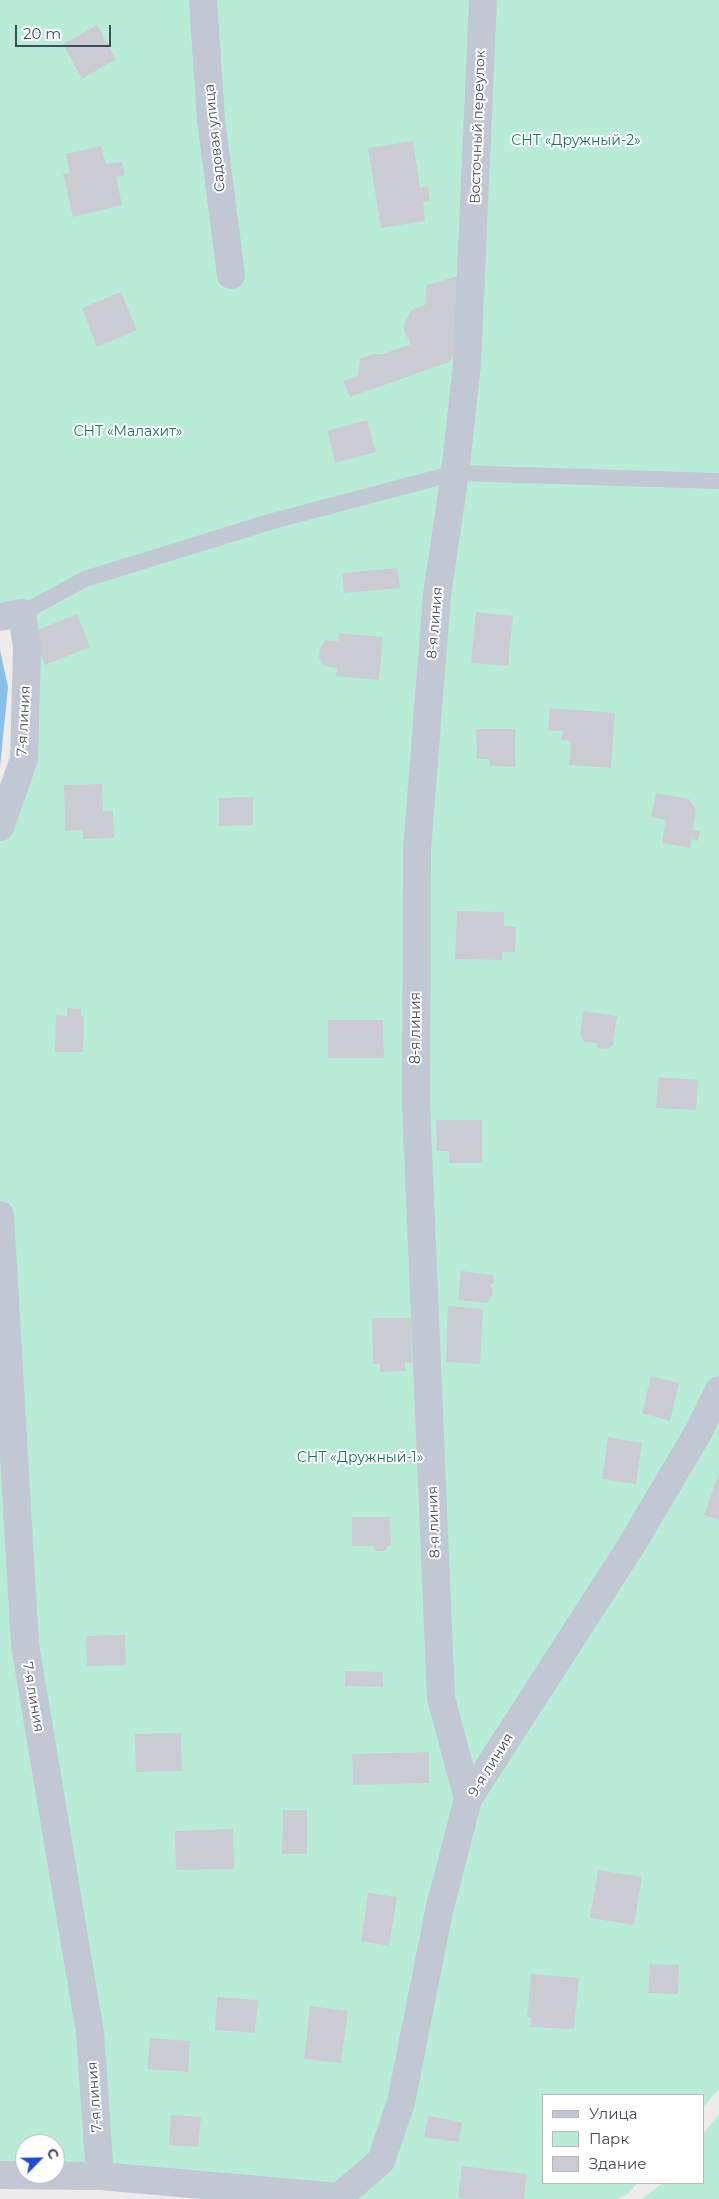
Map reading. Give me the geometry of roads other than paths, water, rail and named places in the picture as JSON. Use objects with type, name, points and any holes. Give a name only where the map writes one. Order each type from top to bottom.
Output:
[{"type":"street","name":"Садовая улица","points":[[203,0],[211,120],[231,275]]},
{"type":"street","name":"Восточный переулок","points":[[472,255],[483,0]]},
{"type":"street","name":"8-я линия","points":[[468,1799],[441,1698],[416,1104],[417,850],[437,595],[468,364],[472,255]]},
{"type":"street","name":"7-я линия","points":[[0,827],[24,759],[27,648],[11,615]]},
{"type":"street","name":"7-я линия","points":[[0,1215],[24,1645],[90,2033],[100,2176]]},
{"type":"street","name":"9-я линия","points":[[339,2198],[381,2162],[401,2102],[439,1911],[468,1799],[631,1546],[699,1431],[719,1390]]},
{"type":"street","points":[[0,2175],[100,2176],[339,2198]]},
{"type":"lane","points":[[11,615],[85,580],[273,521],[455,472],[719,481]]},
{"type":"water","points":[[0,650],[8,687],[0,767]]},
{"type":"park label","name":"СНТ «Дружный-2»","points":[[576,141]]},
{"type":"park label","name":"СНТ «Малахит»","points":[[128,432]]},
{"type":"park label","name":"СНТ «Дружный-1»","points":[[360,1458]]}]
